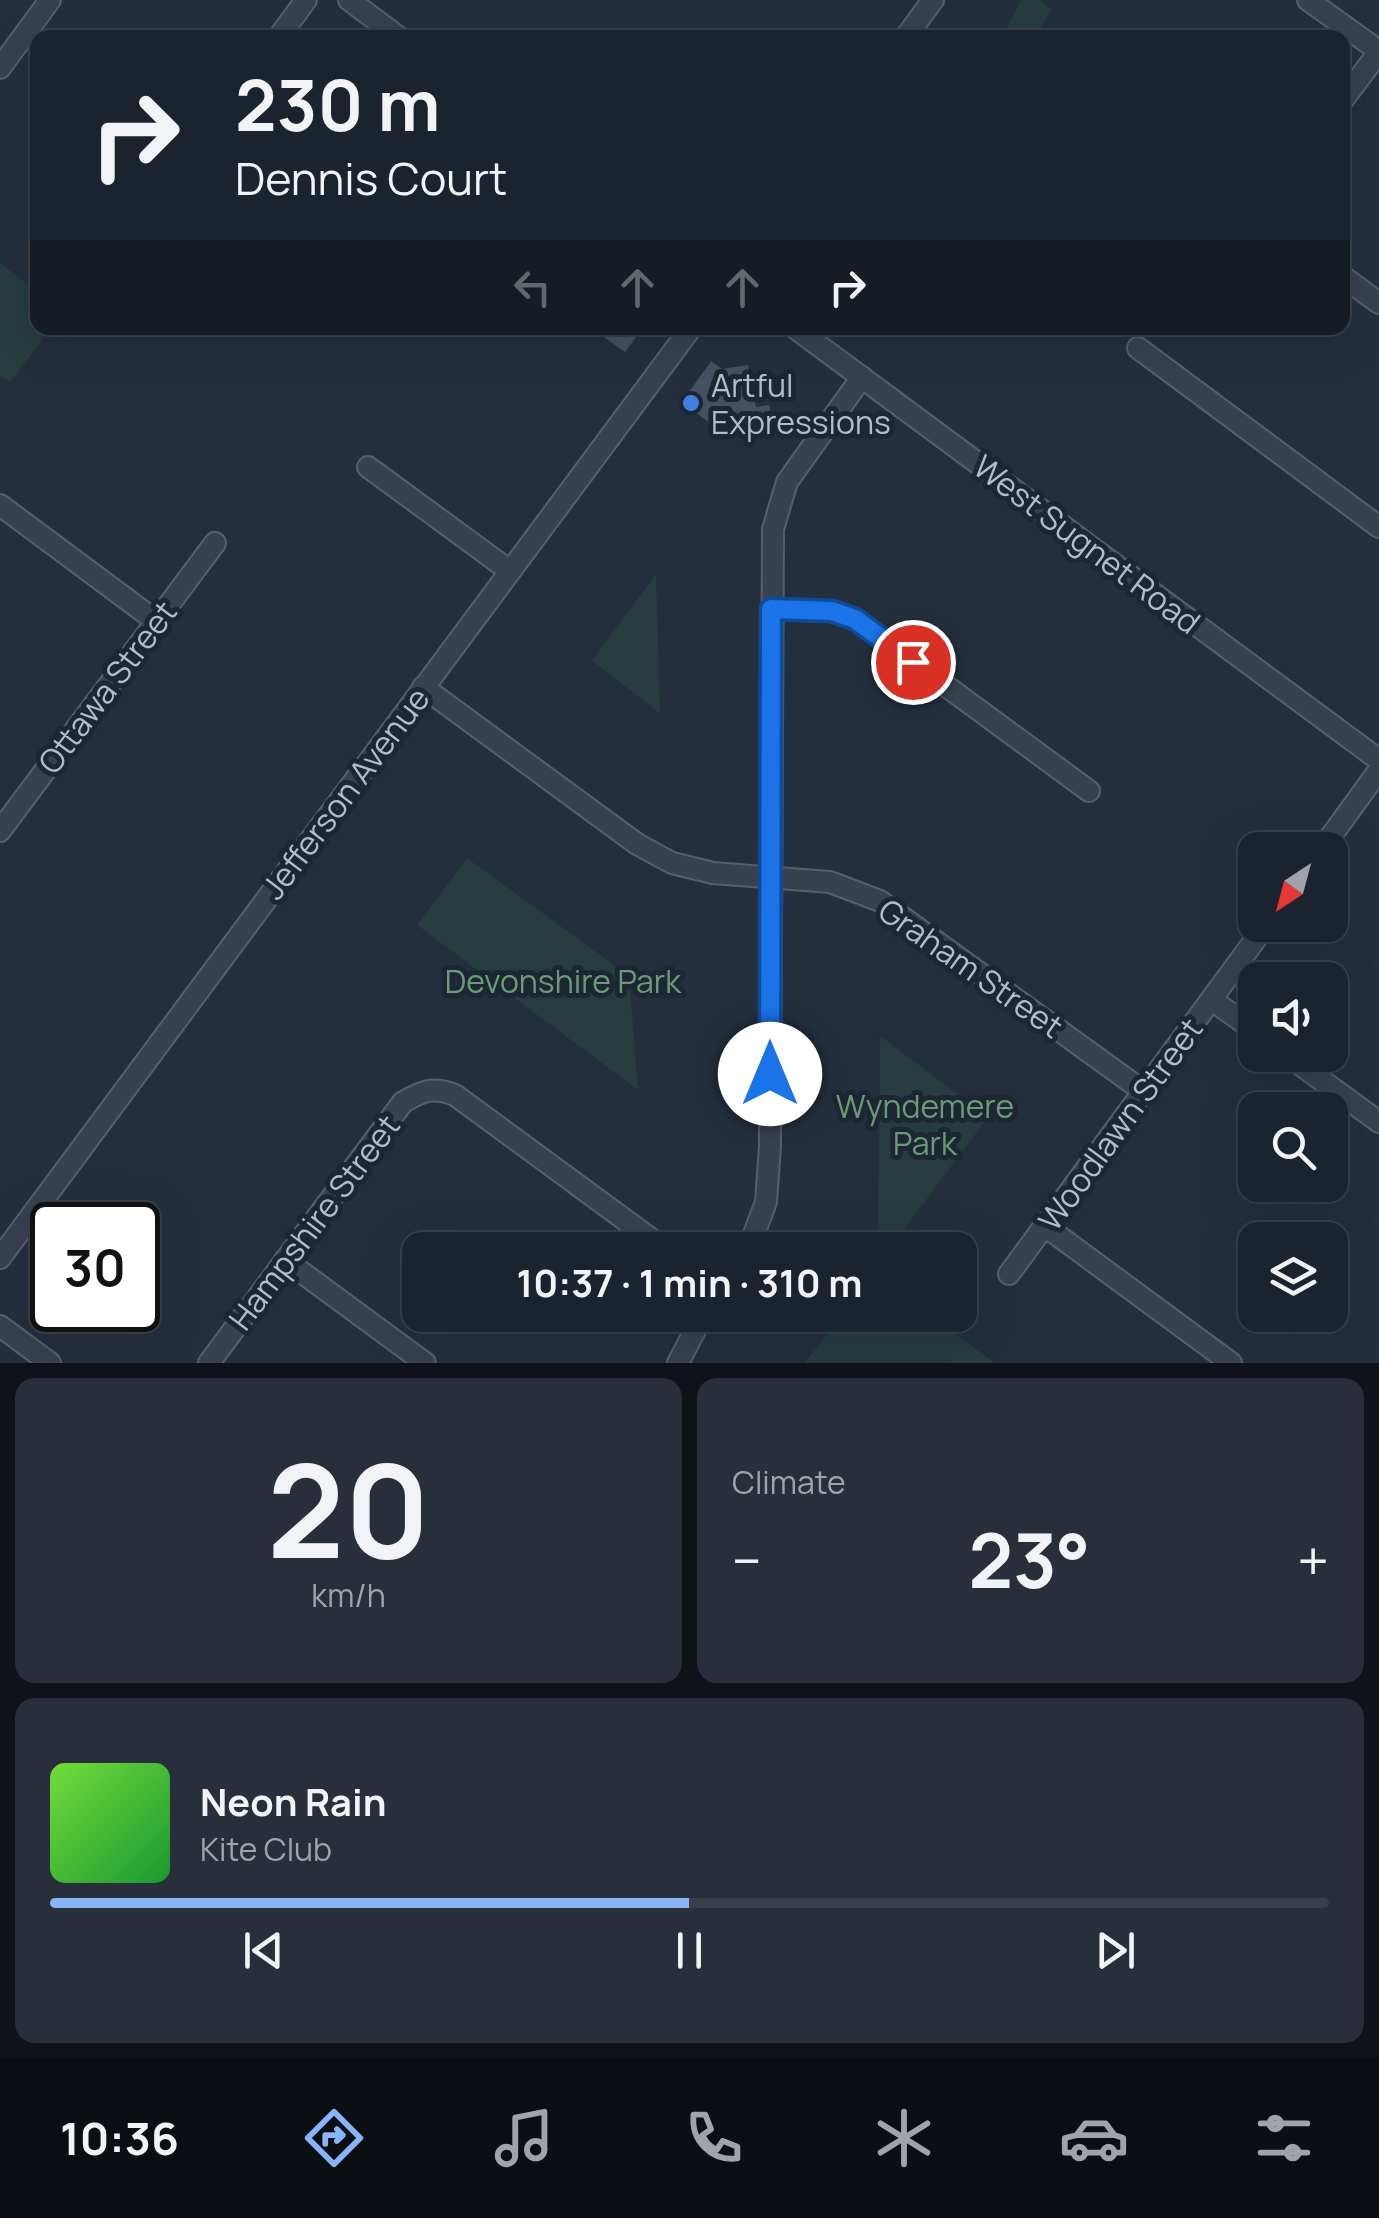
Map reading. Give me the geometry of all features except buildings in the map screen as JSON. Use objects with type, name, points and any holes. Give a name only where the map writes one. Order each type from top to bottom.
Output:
[{"type":"street","points":[[0,68],[50,0]]},
{"type":"street","points":[[284,30],[306,0]]},
{"type":"street","points":[[349,0],[389,30]]},
{"type":"street","points":[[911,30],[933,0]]},
{"type":"street","points":[[1308,0],[1350,30]]},
{"type":"street","points":[[1350,30],[1379,51],[1372,77],[1350,95]]},
{"type":"street","points":[[1350,282],[1379,303]]},
{"type":"street","name":"Jefferson Avenue","points":[[0,1258],[686,335]]},
{"type":"street","name":"West Sugnet Road","points":[[805,335],[1379,760]]},
{"type":"street","points":[[1138,348],[1379,526]]},
{"type":"street","points":[[755,1232],[766,1202],[770,1146],[773,529],[779,501],[798,463],[862,377]]},
{"type":"street","points":[[368,467],[510,571]]},
{"type":"street","points":[[0,505],[156,622]]},
{"type":"street","name":"Ottawa Street","points":[[0,831],[215,543]]},
{"type":"street","points":[[771,609],[832,611],[855,619],[1089,791]]},
{"type":"street","name":"Graham Street","points":[[424,688],[637,844],[672,863],[713,873],[830,882],[880,901],[1143,1091]]},
{"type":"street","points":[[1334,832],[1379,770]]},
{"type":"street","name":"Woodlawn Street","points":[[1009,1274],[1254,942]]},
{"type":"street","points":[[1212,1000],[1238,1019]]},
{"type":"street","points":[[1311,1072],[1379,1122]]},
{"type":"street","name":"Hampshire Street","points":[[209,1363],[404,1102],[426,1089],[455,1094],[642,1232]]},
{"type":"street","points":[[1045,1226],[1231,1363]]},
{"type":"street","points":[[285,1260],[425,1363]]},
{"type":"street","points":[[0,1326],[50,1363]]},
{"type":"street","points":[[678,1363],[694,1332]]},
{"type":"green space","points":[[1021,0],[1040,0],[1052,10],[1039,30],[1007,28]]},
{"type":"green space","points":[[0,263],[30,286],[30,335],[46,335],[10,382],[0,375]]},
{"type":"green space","points":[[656,574],[660,713],[592,661]]},
{"type":"green space","name":"Devonshire Park","points":[[467,858],[629,976],[638,1090],[417,925]]},
{"type":"green space","name":"Wyndemere Park","points":[[880,1036],[988,1117],[904,1229],[908,1232],[878,1232]]},
{"type":"green space","points":[[828,1332],[953,1332],[995,1363],[805,1363]]},
{"type":"place","name":"Artful Expressions","points":[[691,403]]},
{"type":"route","points":[[770,1074],[771,609],[832,611],[855,619],[913,662]]}]
